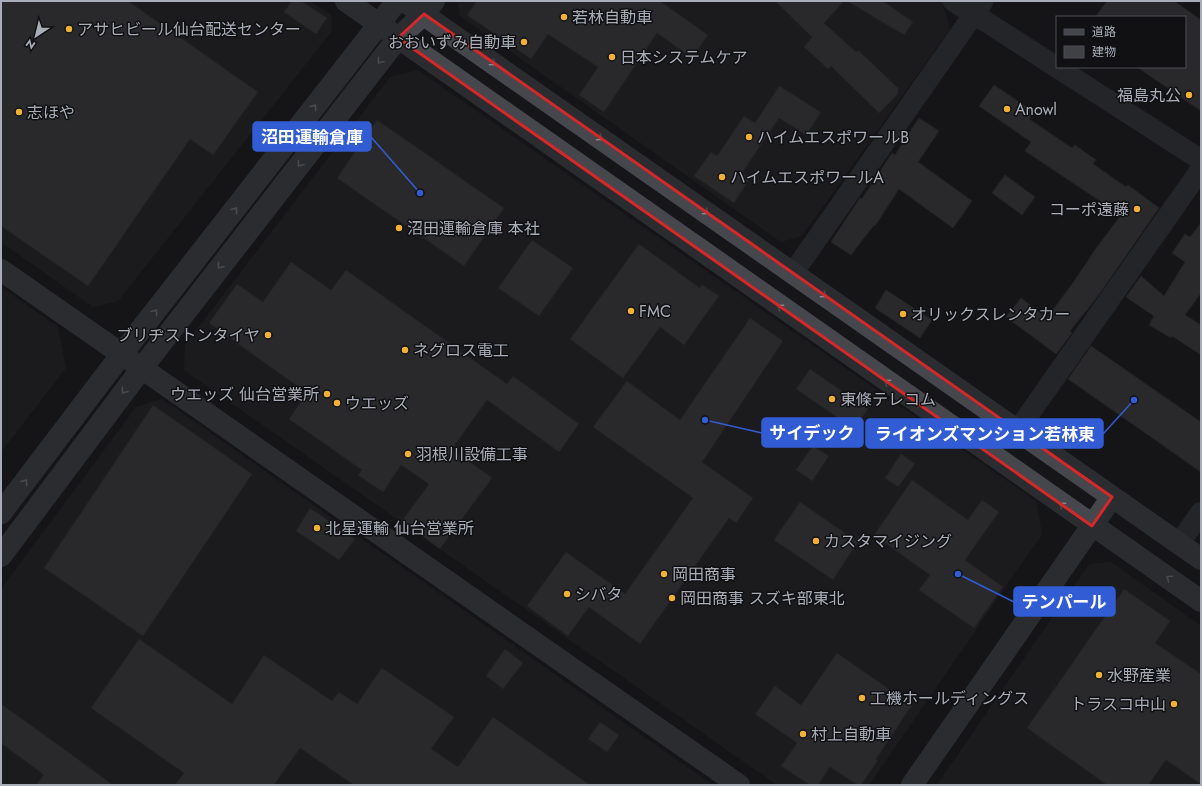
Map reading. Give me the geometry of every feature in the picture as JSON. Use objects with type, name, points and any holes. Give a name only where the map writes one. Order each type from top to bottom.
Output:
[{"type":"street","points":[[346,1],[1092,526],[1201,601]]},
{"type":"street","points":[[1,513],[397,1]]},
{"type":"street","points":[[404,1],[429,8],[793,273],[1201,559]]},
{"type":"street","points":[[953,1],[978,8],[1056,61]]},
{"type":"street","points":[[1,556],[142,368],[398,38],[429,8]]},
{"type":"street","points":[[793,273],[978,8]]},
{"type":"street","points":[[1066,68],[1201,160]]},
{"type":"street","points":[[1018,430],[1201,169]]},
{"type":"street","points":[[1,270],[739,785]]},
{"type":"street","points":[[912,785],[1112,497]]},
{"type":"street","points":[[1179,544],[1201,512]]},
{"type":"highlighted area","points":[[424,14],[1112,497],[1092,526],[398,38]]},
{"type":"shaded area","points":[[1,1],[310,1],[331,15],[332,31],[118,301],[93,307],[1,242]]},
{"type":"shaded area","points":[[458,1],[940,1],[942,2],[950,29],[802,236],[781,242],[460,16]]},
{"type":"shaded area","points":[[418,70],[1036,501],[1042,534],[869,785],[777,785],[184,370],[185,345],[390,77]]},
{"type":"shaded area","points":[[1,287],[58,327],[66,368],[1,452]]},
{"type":"shaded area","points":[[162,399],[713,785],[1,785],[1,589],[136,407]]},
{"type":"shaded area","points":[[1111,562],[1201,626],[1201,785],[937,785],[1089,564]]},
{"type":"building","points":[[1,1],[128,1],[258,92],[213,155],[190,139],[88,286],[1,226]]},
{"type":"building","points":[[292,1],[301,1],[327,18],[316,34],[284,12]]},
{"type":"building","points":[[477,1],[660,1],[708,35],[692,58],[657,33],[604,112],[579,95],[598,67],[548,34],[531,59],[467,15]]},
{"type":"building","points":[[775,1],[844,1],[824,23],[856,52],[858,50],[898,88],[898,94],[879,113],[831,66],[828,69],[804,47],[812,37]]},
{"type":"building","points":[[847,1],[883,1],[913,22],[904,35]]},
{"type":"building","points":[[1107,1],[1174,1],[1201,20],[1201,111],[1138,68],[1186,68],[1186,16],[1096,16]]},
{"type":"building","points":[[994,85],[1034,112],[1029,119],[1072,148],[1075,145],[1096,160],[1093,164],[1126,187],[1128,185],[1159,208],[1098,296],[1070,331],[1072,333],[1056,354],[1006,317],[1021,298],[1047,318],[1121,215],[1025,151],[1031,142],[979,106]]},
{"type":"building","points":[[779,86],[821,112],[806,135],[779,118],[742,173],[750,178],[734,203],[694,176],[711,152],[717,156],[744,116],[755,123]]},
{"type":"building","points":[[919,118],[939,131],[918,162],[972,201],[953,228],[899,189],[875,226],[874,225],[851,255],[831,242],[860,198],[862,199],[892,153],[895,155]]},
{"type":"building","points":[[377,120],[504,208],[464,266],[337,178]]},
{"type":"building","points":[[1005,175],[1035,197],[1022,215],[992,193]]},
{"type":"building","points":[[1201,223],[1201,293],[1185,315],[1201,325],[1201,355],[1172,336],[1171,338],[1149,325],[1154,316],[1126,297],[1141,276],[1164,296],[1185,262],[1172,253],[1185,234],[1190,237]]},
{"type":"building","points":[[532,240],[573,268],[539,316],[498,288]]},
{"type":"building","name":"FMC","points":[[639,244],[700,288],[702,285],[719,296],[684,345],[660,327],[623,378],[570,339]]},
{"type":"building","points":[[291,262],[331,290],[346,270],[507,384],[513,376],[579,424],[559,452],[487,400],[452,449],[492,478],[440,549],[402,521],[429,484],[401,465],[383,492],[358,475],[362,470],[289,419],[307,393],[209,323],[237,284],[263,302]]},
{"type":"building","name":"オリックスレンタカー","points":[[886,290],[932,320],[920,338],[875,308]]},
{"type":"building","points":[[750,318],[783,341],[702,462],[753,498],[736,523],[729,518],[640,644],[589,607],[568,636],[527,606],[566,552],[625,594],[693,498],[593,427],[627,381],[680,420]]},
{"type":"building","points":[[1091,346],[1201,422],[1201,472],[1068,379]]},
{"type":"building","name":"東條テレコム","points":[[810,369],[868,409],[854,429],[796,389]]},
{"type":"building","points":[[153,405],[252,474],[143,636],[44,568]]},
{"type":"building","points":[[813,446],[829,456],[812,481],[796,470]]},
{"type":"building","points":[[901,454],[915,464],[898,487],[885,478]]},
{"type":"building","points":[[912,480],[968,520],[982,500],[999,512],[965,560],[1003,587],[974,628],[919,590],[930,575],[874,535]]},
{"type":"building","name":"カスタマイジング","points":[[800,502],[858,542],[833,580],[774,540]]},
{"type":"building","points":[[310,508],[355,539],[339,560],[296,531]]},
{"type":"building","points":[[1124,589],[1170,621],[1155,643],[1201,674],[1201,784],[1166,760],[1148,785],[1107,785],[1027,728]]},
{"type":"building","points":[[139,639],[232,704],[264,655],[332,701],[339,692],[357,704],[382,668],[454,717],[431,749],[458,767],[493,717],[590,785],[354,785],[300,748],[274,785],[175,785],[184,773],[91,708]]},
{"type":"building","points":[[505,649],[523,663],[503,689],[486,676]]},
{"type":"building","points":[[837,653],[912,705],[876,759],[878,760],[861,785],[858,785],[830,767],[818,785],[810,785],[781,766],[797,743],[755,714],[775,686],[801,705]]},
{"type":"building","points":[[1,704],[113,785],[36,785],[44,775],[1,743]]},
{"type":"building","points":[[600,722],[619,735],[607,752],[588,739]]},
{"type":"place","name":"若林自動車","points":[[564,17]]},
{"type":"place","name":"アサヒビール仙台配送センター","points":[[69,29]]},
{"type":"place","name":"おおいずみ自動車","points":[[524,42]]},
{"type":"place","name":"日本システムケア","points":[[612,57]]},
{"type":"place","name":"福島丸公","points":[[1189,95]]},
{"type":"place","name":"Anowl","points":[[1007,109]]},
{"type":"place","name":"志ほや","points":[[19,112]]},
{"type":"place","name":"ハイムエスポワールB","points":[[749,137]]},
{"type":"place","name":"ハイムエスポワールA","points":[[722,177]]},
{"type":"place","name":"沼田運輸倉庫","points":[[420,193]]},
{"type":"place","name":"コーポ遠藤","points":[[1137,209]]},
{"type":"place","name":"沼田運輸倉庫 本社","points":[[399,228]]},
{"type":"place","name":"FMC","points":[[631,311]]},
{"type":"place","name":"オリックスレンタカー","points":[[903,314]]},
{"type":"place","name":"ブリヂストンタイヤ","points":[[268,335]]},
{"type":"place","name":"ネグロス電工","points":[[405,350]]},
{"type":"place","name":"ウエッズ 仙台営業所","points":[[327,394]]},
{"type":"place","name":"東條テレコム","points":[[832,399]]},
{"type":"place","name":"ライオンズマンション若林東","points":[[1134,400]]},
{"type":"place","name":"ウエッズ","points":[[337,403]]},
{"type":"place","name":"サイデック","points":[[705,420]]},
{"type":"place","name":"羽根川設備工事","points":[[408,454]]},
{"type":"place","name":"北星運輸 仙台営業所","points":[[317,528]]},
{"type":"place","name":"カスタマイジング","points":[[816,541]]},
{"type":"place","name":"岡田商事","points":[[664,574]]},
{"type":"place","name":"テンパール","points":[[958,574]]},
{"type":"place","name":"シバタ","points":[[567,594]]},
{"type":"place","name":"岡田商事 スズキ部東北","points":[[672,598]]},
{"type":"place","name":"水野産業","points":[[1099,675]]},
{"type":"place","name":"工機ホールディングス","points":[[862,698]]},
{"type":"place","name":"トラスコ中山","points":[[1174,704]]},
{"type":"place","name":"村上自動車","points":[[803,734]]}]
